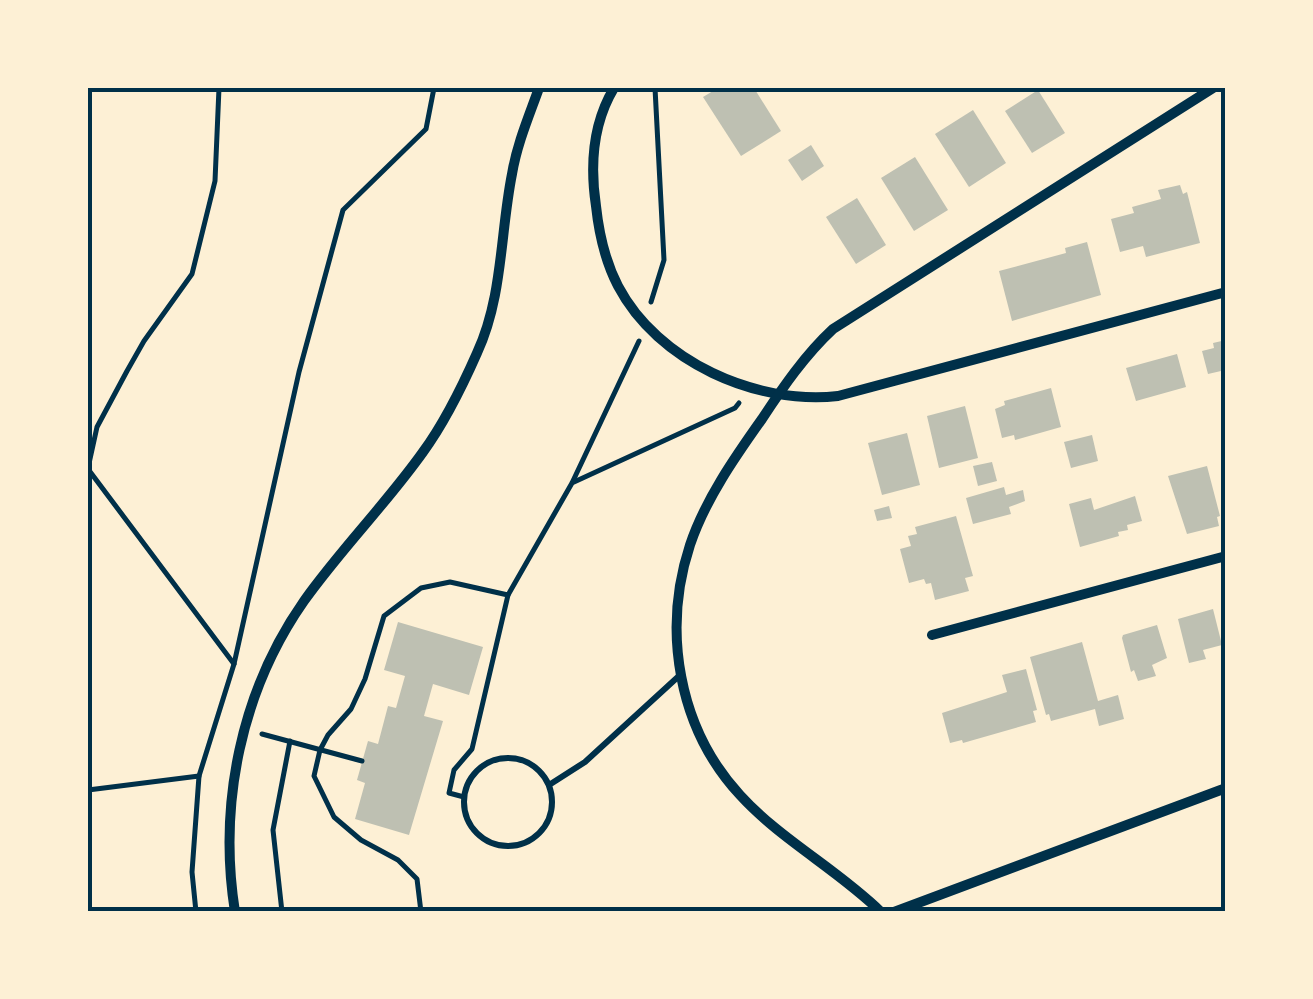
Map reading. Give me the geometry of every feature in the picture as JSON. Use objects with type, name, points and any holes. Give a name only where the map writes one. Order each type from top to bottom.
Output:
[{"type":"street","points":[[235,912],[228,844],[229,802],[255,700],[289,625],[356,533],[426,448],[479,348],[494,298],[514,164],[539,88]]},
{"type":"street","points":[[614,88],[598,130],[592,175],[609,268],[645,323],[680,353],[749,388],[806,398],[860,391],[1226,292]]},
{"type":"street","points":[[881,912],[841,875],[765,820],[739,794],[700,737],[680,675],[677,614],[690,546],[712,496],[778,396],[820,341],[845,320],[1213,88]]},
{"type":"street","points":[[932,635],[1226,556]]},
{"type":"street","points":[[894,912],[1226,788]]},
{"type":"lane","points":[[549,786],[585,762],[680,675]]},
{"type":"lane","points":[[499,758],[520,759],[530,764],[549,786],[552,804],[548,822],[530,840],[514,846],[495,844],[476,832],[464,810],[472,776],[499,758]]},
{"type":"path","points":[[219,88],[215,182],[192,274],[144,341],[97,427],[88,468],[234,664]]},
{"type":"path","points":[[196,912],[192,872],[199,776],[234,664],[299,372],[342,210],[426,129],[434,88]]},
{"type":"path","points":[[464,797],[449,794],[454,770],[472,749],[508,595],[572,483],[636,353],[664,260],[654,88]]},
{"type":"path","points":[[572,483],[735,408],[749,388]]},
{"type":"path","points":[[421,912],[417,879],[398,860],[361,840],[334,817],[314,776],[320,750],[351,709],[384,616],[421,588],[450,582],[508,595]]},
{"type":"path","points":[[267,735],[362,762]]},
{"type":"path","points":[[282,912],[273,830],[290,741]]},
{"type":"path","points":[[88,790],[199,776]]},
{"type":"building","points":[[718,88],[754,88],[781,131],[741,156],[703,97]]},
{"type":"building","points":[[1038,90],[1065,133],[1032,153],[1005,111]]},
{"type":"building","points":[[973,110],[1006,163],[969,187],[935,134]]},
{"type":"building","points":[[811,145],[824,166],[802,181],[788,160]]},
{"type":"building","points":[[915,157],[948,210],[914,231],[881,178]]},
{"type":"building","points":[[1180,185],[1183,194],[1187,192],[1200,243],[1146,257],[1143,246],[1120,252],[1111,219],[1134,213],[1132,207],[1161,199],[1158,190]]},
{"type":"building","points":[[857,198],[886,245],[856,264],[826,217]]},
{"type":"building","points":[[1087,242],[1101,295],[1012,321],[999,271],[1066,253],[1065,248]]},
{"type":"building","points":[[1226,340],[1224,384],[1221,371],[1208,374],[1202,351]]},
{"type":"building","points":[[1177,354],[1186,387],[1136,401],[1126,368]]},
{"type":"building","points":[[1051,388],[1061,427],[1015,440],[1014,435],[1002,438],[995,409],[1005,405],[1004,401]]},
{"type":"building","points":[[965,406],[978,458],[939,468],[927,416]]},
{"type":"building","points":[[907,433],[920,485],[882,495],[868,443]]},
{"type":"building","points":[[1092,435],[1098,461],[1071,468],[1064,442]]},
{"type":"building","points":[[992,462],[997,481],[978,486],[973,466]]},
{"type":"building","points":[[1207,466],[1219,526],[1187,534],[1168,476]]},
{"type":"building","points":[[1004,487],[1006,495],[1023,490],[1025,501],[1009,507],[1011,514],[973,524],[966,498]]},
{"type":"building","points":[[1135,496],[1142,521],[1127,525],[1128,530],[1118,532],[1119,536],[1080,547],[1069,504],[1091,498],[1094,510]]},
{"type":"building","points":[[889,506],[892,518],[877,521],[874,510]]},
{"type":"building","points":[[956,516],[973,576],[965,578],[969,591],[935,600],[931,583],[926,584],[924,579],[909,583],[900,549],[911,546],[908,536],[917,534],[915,527]]},
{"type":"building","points":[[1213,609],[1222,645],[1203,650],[1206,659],[1189,663],[1178,619]]},
{"type":"building","points":[[398,622],[483,647],[469,695],[433,684],[424,716],[443,721],[409,835],[355,819],[365,783],[357,780],[368,741],[378,744],[388,706],[396,708],[405,676],[384,670]]},
{"type":"building","points":[[1157,625],[1167,658],[1152,665],[1156,676],[1138,681],[1134,670],[1131,672],[1123,635]]},
{"type":"building","points":[[1082,642],[1098,701],[1118,695],[1124,719],[1099,726],[1095,709],[1051,721],[1046,715],[1030,657]]},
{"type":"building","points":[[1026,669],[1037,710],[1033,711],[1036,722],[963,743],[950,743],[942,713],[1007,692],[1002,675]]}]
